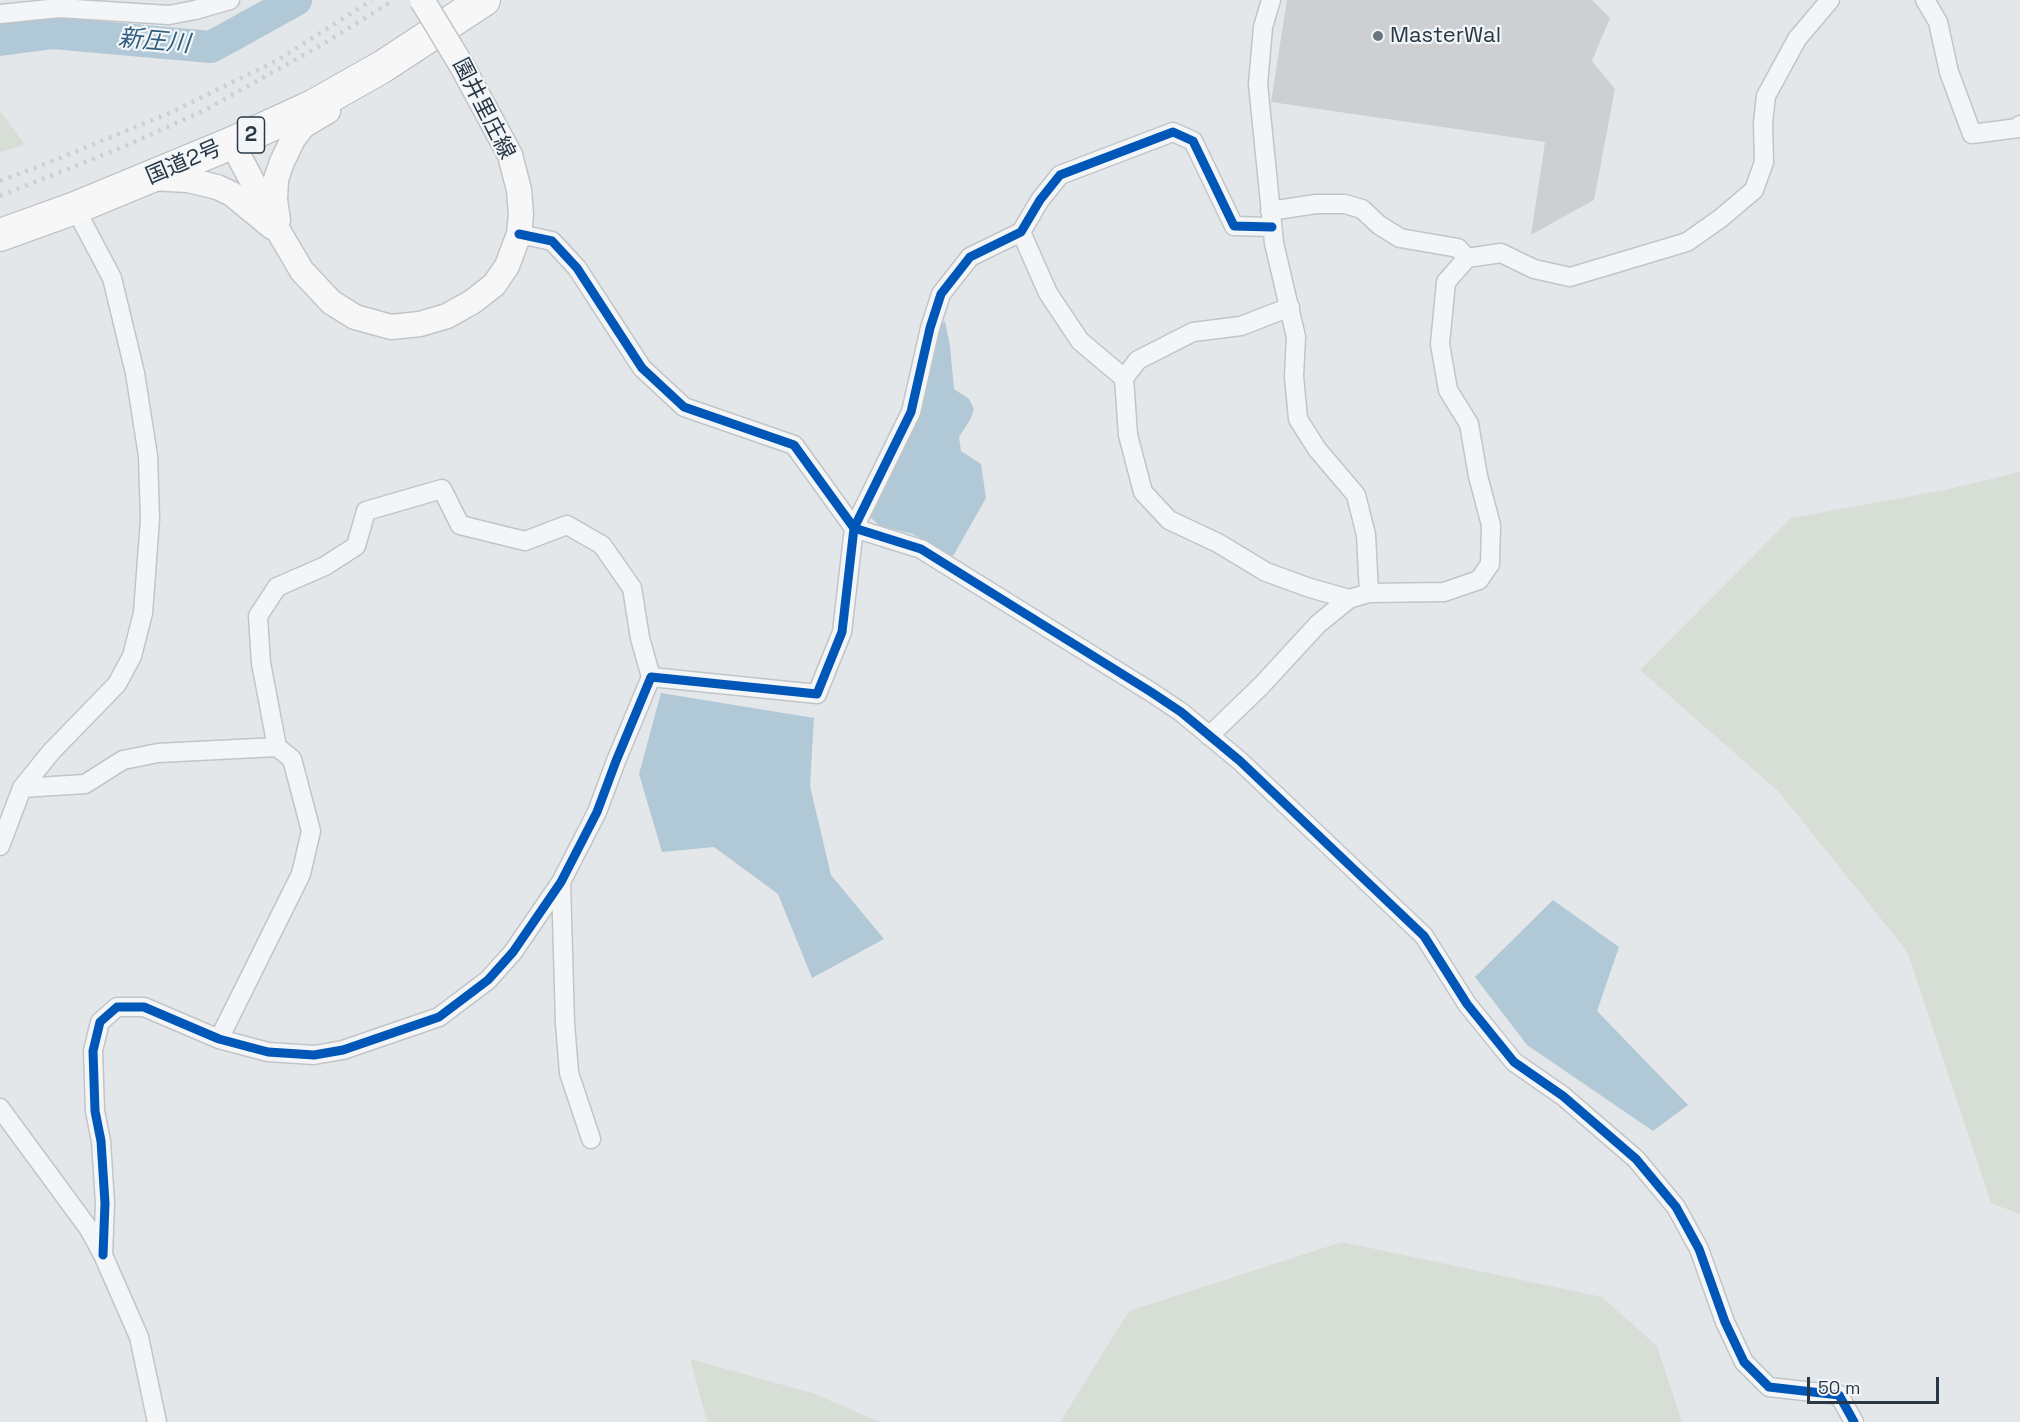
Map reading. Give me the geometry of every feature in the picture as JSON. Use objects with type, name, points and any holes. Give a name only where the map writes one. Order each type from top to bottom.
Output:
[{"type":"highway","name":"国道2号","points":[[0,235],[148,178],[313,106],[382,67],[484,0]]},
{"type":"main road","name":"園井里庄線","points":[[232,143],[302,271],[331,302],[355,317],[391,327],[420,324],[447,316],[472,302],[494,285],[507,266],[519,234],[521,215],[519,190],[510,156],[462,66],[422,0]]},
{"type":"main road","points":[[279,232],[275,200],[276,179],[293,139],[303,126],[408,64],[432,34]]},
{"type":"main road","points":[[148,178],[188,180],[217,187],[232,194],[279,232]]},
{"type":"street","points":[[0,14],[59,8],[168,15],[230,0]]},
{"type":"street","points":[[1271,0],[1263,27],[1258,84],[1274,243],[1296,337],[1294,376],[1298,419],[1317,449],[1356,495],[1366,535],[1369,593]]},
{"type":"street","points":[[1209,736],[1318,624],[1349,598],[1369,593],[1444,592],[1479,580],[1490,564],[1491,525],[1478,476],[1469,424],[1448,390],[1440,344],[1446,282],[1467,258],[1501,253],[1534,269],[1570,277],[1687,242],[1712,224],[1754,190],[1764,162],[1763,123],[1766,96],[1797,39],[1830,0]]},
{"type":"street","points":[[1925,0],[1938,22],[1949,72],[1972,134],[2019,129]]},
{"type":"street","points":[[651,677],[817,694],[842,632],[854,528],[910,412],[930,328],[941,294],[970,257],[1021,232],[1040,200],[1060,175],[1173,132],[1193,141],[1234,226],[1271,219],[1316,204],[1345,204],[1362,210],[1379,225],[1400,238],[1458,248],[1467,258]]},
{"type":"street","points":[[0,846],[22,788],[51,752],[117,684],[132,656],[143,613],[150,519],[148,456],[135,373],[112,278],[75,208]]},
{"type":"street","points":[[1021,232],[1048,292],[1080,340],[1124,378]]},
{"type":"street","points":[[519,234],[552,242],[577,268],[642,368],[684,407],[794,445],[854,528],[921,549],[1151,692],[1181,712],[1240,761],[1424,936],[1467,1004],[1514,1062],[1563,1096],[1636,1159],[1676,1207],[1699,1250],[1725,1322],[1744,1362],[1769,1387],[1839,1395],[1854,1422]]},
{"type":"street","points":[[1290,307],[1241,326],[1194,332],[1138,360],[1124,378],[1128,435],[1143,492],[1169,520],[1218,543],[1266,572],[1310,588],[1349,598]]},
{"type":"street","points":[[103,1255],[105,1203],[101,1141],[95,1111],[93,1052],[100,1022],[117,1007],[144,1007],[219,1039],[268,1052],[314,1056],[343,1050],[439,1017],[488,980],[513,952],[561,882],[597,812],[651,677],[640,638],[632,588],[602,545],[567,525],[525,541],[460,525],[442,489],[366,511],[356,546],[324,567],[277,587],[258,616],[261,663],[277,747],[292,759],[311,831],[301,874],[219,1039]]},
{"type":"street","points":[[22,788],[85,784],[123,760],[158,753],[277,747]]},
{"type":"street","points":[[561,882],[565,1023],[569,1073],[591,1138]]},
{"type":"street","points":[[0,1108],[89,1229],[103,1255],[139,1337],[158,1422]]},
{"type":"shaded area","points":[[0,111],[25,145],[0,152]]},
{"type":"shaded area","points":[[2020,472],[2020,1214],[1991,1203],[1907,951],[1778,791],[1640,670],[1791,518],[1945,490]]},
{"type":"shaded area","points":[[1342,1242],[1602,1297],[1657,1346],[1682,1422],[1060,1422],[1129,1311]]},
{"type":"shaded area","points":[[690,1359],[812,1393],[880,1422],[707,1422]]},
{"type":"water","points":[[945,321],[954,389],[969,399],[974,409],[959,437],[961,451],[981,464],[986,498],[952,558],[913,534],[880,526],[870,517],[906,437],[935,330]]},
{"type":"water","points":[[661,693],[814,718],[810,786],[831,875],[884,939],[812,978],[778,894],[714,847],[662,852],[639,774]]},
{"type":"water","points":[[1553,900],[1619,947],[1597,1011],[1688,1105],[1653,1131],[1527,1045],[1475,977]]},
{"type":"building","points":[[1287,0],[1592,0],[1610,18],[1592,61],[1615,89],[1594,200],[1531,235],[1545,142],[1271,102]]},
{"type":"waterway","name":"新圧川","points":[[0,40],[53,33],[211,47],[296,0]]},
{"type":"railway","points":[[0,181],[172,112],[278,60],[372,0]]},
{"type":"railway","points":[[0,196],[128,145],[205,110],[323,44],[394,0]]},
{"type":"cycle path","points":[[103,1255],[105,1203],[101,1141],[95,1111],[93,1051],[100,1022],[117,1007],[144,1007],[219,1039],[268,1052],[314,1055],[343,1050],[439,1017],[488,980],[513,952],[561,882],[597,812],[651,677],[817,694],[842,632],[854,528],[911,412],[930,328],[941,294],[970,257],[1021,232],[1040,200],[1060,175],[1173,132],[1193,141],[1234,226],[1272,227]]},
{"type":"cycle path","points":[[519,234],[552,241],[577,268],[642,368],[684,407],[794,445],[854,528],[921,549],[1151,692],[1181,712],[1240,761],[1424,936],[1467,1004],[1514,1062],[1563,1096],[1636,1159],[1676,1207],[1699,1249],[1725,1322],[1744,1362],[1769,1387],[1839,1395],[1854,1422]]},
{"type":"place","name":"MasterWal","points":[[1378,36]]}]
